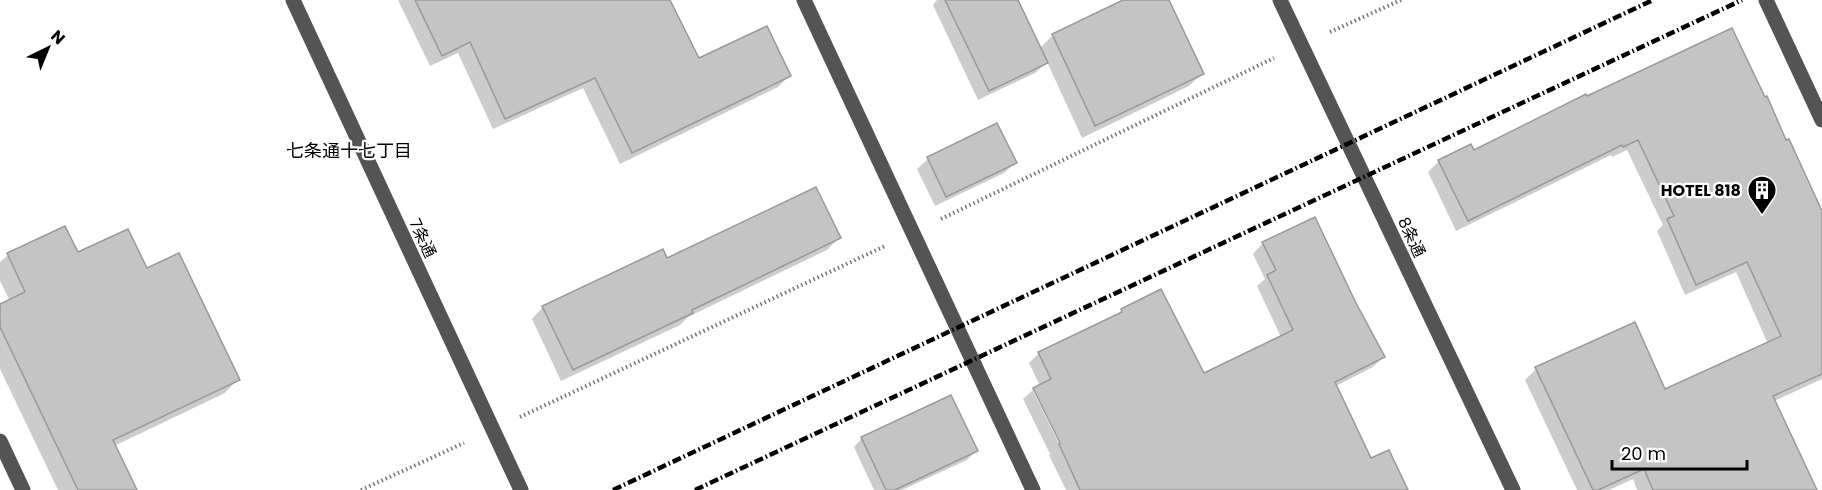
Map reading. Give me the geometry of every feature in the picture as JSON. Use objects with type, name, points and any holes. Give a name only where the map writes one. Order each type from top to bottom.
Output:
[{"type":"street","name":"7条通","points":[[293,0],[520,490]]},
{"type":"street","points":[[804,0],[1033,490]]},
{"type":"street","name":"8条通","points":[[1280,0],[1513,490]]},
{"type":"street","points":[[1766,0],[1822,120]]},
{"type":"street","points":[[0,441],[23,490]]},
{"type":"building","points":[[415,0],[670,0],[699,58],[767,26],[791,76],[632,153],[595,78],[505,119],[470,42],[442,56]]},
{"type":"building","points":[[945,0],[1018,0],[1048,63],[989,91]]},
{"type":"building","points":[[1123,0],[1169,0],[1204,74],[1095,126],[1052,34]]},
{"type":"building","points":[[1732,28],[1765,97],[1767,96],[1786,140],[1789,139],[1822,211],[1822,374],[1773,396],[1817,490],[1653,490],[1644,469],[1598,490],[1593,490],[1535,367],[1635,322],[1665,389],[1781,336],[1747,262],[1696,285],[1667,219],[1674,216],[1638,140],[1623,147],[1622,145],[1468,221],[1438,160],[1471,144],[1474,150],[1586,94],[1587,96]]},
{"type":"building","points":[[997,123],[1017,163],[946,197],[927,157]]},
{"type":"building","points":[[816,187],[841,238],[692,310],[693,313],[573,370],[542,306],[663,249],[667,258]]},
{"type":"building","points":[[1315,217],[1385,357],[1335,382],[1371,458],[1389,450],[1408,490],[1080,490],[1033,388],[1051,379],[1038,352],[1122,312],[1121,309],[1161,289],[1204,373],[1293,330],[1267,275],[1276,270],[1262,242]]},
{"type":"building","points":[[65,226],[78,252],[128,229],[147,268],[179,253],[240,380],[113,440],[137,490],[78,490],[0,327],[0,304],[25,292],[7,253]]},
{"type":"building","points":[[951,395],[978,451],[895,490],[886,490],[861,437]]},
{"type":"railway","points":[[613,490],[1653,0]]},
{"type":"railway","points":[[695,490],[1742,0]]},
{"type":"place","name":"HOTEL 818","points":[[1762,216]]},
{"type":"district","name":"七条通十七丁目","points":[[349,151]]}]
